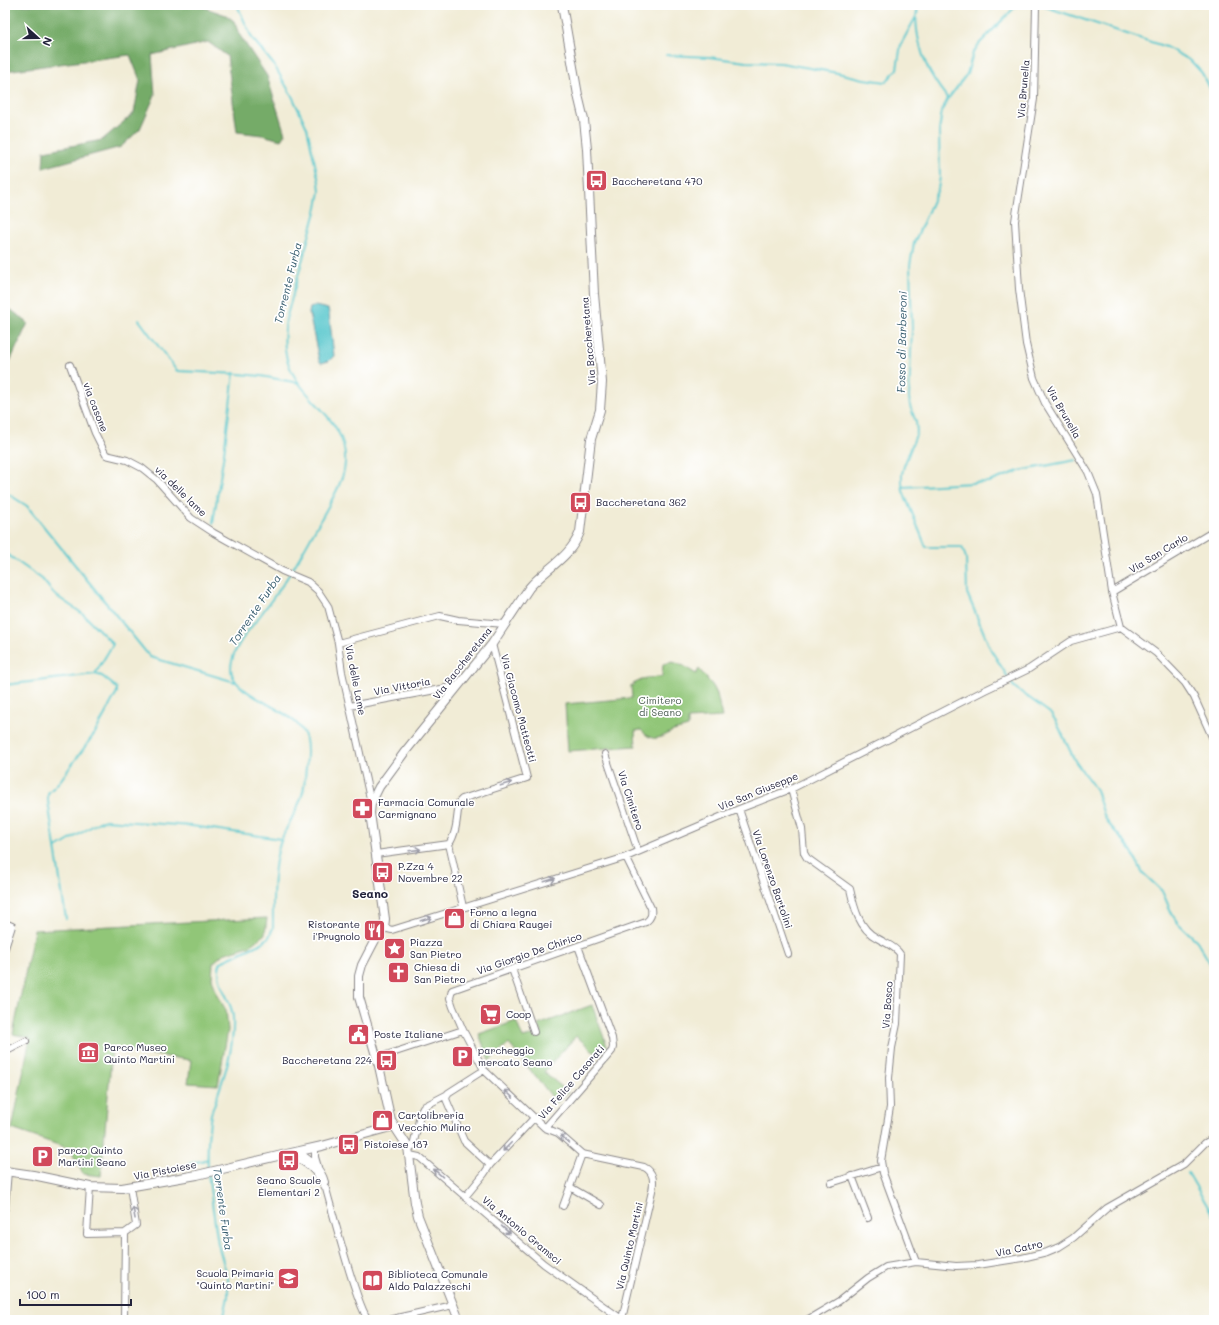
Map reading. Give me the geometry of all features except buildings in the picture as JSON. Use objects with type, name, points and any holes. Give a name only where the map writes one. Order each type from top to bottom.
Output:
[{"type":"street","name":"Via Baccheretana","points":[[386,929],[370,813],[371,803],[379,787],[404,753],[492,644],[504,624],[536,580],[567,554],[577,540],[583,517],[591,439],[600,410],[602,382],[594,294],[587,149],[584,120],[562,5]]},
{"type":"street","name":"Via Brunella","points":[[1036,5],[1034,99],[1015,221],[1019,289],[1026,344],[1034,378],[1045,403],[1088,472],[1097,494],[1112,592],[1121,627]]},
{"type":"street","name":"via casone","points":[[70,365],[95,433],[106,455]]},
{"type":"street","name":"via delle lame","points":[[106,455],[127,460],[142,468],[156,480],[191,518],[214,533],[282,571],[294,576]]},
{"type":"street","name":"Via San Carlo","points":[[1112,592],[1214,531]]},
{"type":"street","name":"Via delle Lame","points":[[294,576],[308,582],[318,590],[328,606],[338,642],[342,672],[371,803]]},
{"type":"street","points":[[338,642],[440,616],[458,620],[504,624]]},
{"type":"street","points":[[1121,627],[1156,653],[1185,683],[1194,697],[1214,741]]},
{"type":"street","name":"Via San Giuseppe","points":[[386,929],[392,930],[626,857],[739,809],[791,789],[1013,678],[1071,641],[1121,627]]},
{"type":"street","name":"Via Giacomo Matteotti","points":[[449,844],[453,839],[459,802],[462,799],[527,778],[492,644]]},
{"type":"street","name":"Via Vittoria","points":[[350,706],[457,686]]},
{"type":"street","name":"Via Cimitero","points":[[605,754],[638,851]]},
{"type":"street","name":"Via Bosco","points":[[791,789],[802,829],[804,853],[807,858],[850,889],[857,915],[867,930],[871,935],[894,947],[900,954],[897,1024],[890,1058],[890,1107],[881,1161],[916,1262]]},
{"type":"street","name":"Via Lorenzo Bartolini","points":[[739,809],[788,954]]},
{"type":"street","points":[[376,854],[449,844],[463,907]]},
{"type":"street","name":"Via Giorgio De Chirico","points":[[534,1118],[484,1070],[463,1030],[450,998],[452,990],[646,922],[650,919],[652,914],[651,908],[626,857]]},
{"type":"street","points":[[5,923],[12,926],[5,948]]},
{"type":"street","points":[[386,929],[375,940],[362,965],[359,976],[359,997],[377,1058],[391,1121],[409,1152],[413,1191],[418,1216],[459,1320]]},
{"type":"street","name":"Via Felice Casorati","points":[[534,1118],[545,1128],[612,1051],[612,1038],[578,946]]},
{"type":"street","points":[[512,969],[534,1032]]},
{"type":"street","points":[[377,1058],[463,1030]]},
{"type":"street","points":[[5,1052],[26,1041]]},
{"type":"street","points":[[409,1152],[413,1146],[423,1107],[446,1097],[484,1070]]},
{"type":"street","points":[[446,1097],[464,1141],[490,1165]]},
{"type":"street","points":[[465,1197],[490,1165],[534,1118]]},
{"type":"street","name":"Via Pistoiese","points":[[5,1208],[6,1170],[90,1187],[130,1187],[197,1175],[298,1152],[394,1126]]},
{"type":"street","points":[[545,1128],[558,1133],[582,1154],[563,1206]]},
{"type":"street","name":"Via Catro","points":[[807,1320],[839,1301],[868,1278],[886,1267],[916,1262],[956,1266],[978,1265],[1022,1258],[1047,1252],[1059,1247],[1073,1238],[1107,1208],[1184,1164],[1205,1143],[1214,1138]]},
{"type":"street","points":[[315,1148],[315,1157],[318,1167],[325,1180],[326,1189],[354,1283],[364,1314],[369,1320]]},
{"type":"street","points":[[298,1152],[318,1167]]},
{"type":"street","name":"Via Antonio Gramsci","points":[[409,1152],[419,1157],[544,1264],[623,1320]]},
{"type":"street","points":[[287,1154],[302,1161],[314,1170],[326,1189]]},
{"type":"street","name":"Via Quinto Martini","points":[[582,1154],[644,1167],[650,1171],[653,1177],[652,1191],[623,1320]]},
{"type":"street","points":[[830,1183],[882,1167]]},
{"type":"street","points":[[852,1176],[868,1218]]},
{"type":"street","points":[[90,1187],[87,1234],[125,1233],[136,1225],[130,1187]]},
{"type":"street","points":[[570,1187],[601,1204]]},
{"type":"street","points":[[124,1320],[125,1233]]},
{"type":"street","points":[[388,1320],[453,1305]]},
{"type":"green space","points":[[5,5],[197,5],[226,15],[234,21],[239,34],[267,76],[285,134],[281,140],[262,135],[237,132],[227,56],[208,42],[152,55],[155,95],[140,129],[121,147],[43,168],[44,151],[102,140],[134,113],[140,80],[130,55],[5,71]]},
{"type":"green space","points":[[5,305],[28,323],[5,372]]},
{"type":"green space","name":"Cimitero di Seano","points":[[673,662],[684,666],[696,674],[699,669],[713,686],[717,694],[722,717],[688,719],[688,727],[673,731],[658,738],[651,738],[641,730],[635,731],[636,746],[568,751],[565,704],[632,698],[631,686],[634,685],[633,684],[646,678],[662,677],[663,664]]},
{"type":"green space","name":"Parco Museo Quinto Martini","points":[[267,918],[265,934],[249,946],[223,954],[213,963],[212,978],[217,995],[226,1010],[228,1030],[218,1085],[188,1083],[191,1060],[112,1049],[101,1176],[83,1174],[70,1149],[12,1129],[30,1038],[13,1034],[34,930]]},
{"type":"green space","points":[[592,1005],[607,1046],[599,1056],[576,1036],[544,1072],[568,1092],[557,1103],[509,1044],[489,1061],[479,1034],[516,1021],[523,1038],[542,1033],[538,1025]]},
{"type":"water","points":[[315,306],[328,309],[334,356],[329,361],[321,363],[319,360],[309,313],[310,308]]},
{"type":"waterway","name":"Torrente Furba","points":[[208,1170],[208,1142],[211,1114],[227,1066],[233,1030],[232,1011],[219,976],[219,967],[221,962],[262,943],[269,937],[273,928],[273,887],[275,866],[281,840],[301,799],[305,783],[307,758],[306,740],[301,728],[290,718],[249,693],[238,684],[232,674],[232,661],[240,642],[284,583],[302,554],[336,493],[342,478],[345,463],[344,448],[339,434],[332,422],[295,378],[289,365],[285,348],[284,337],[286,319],[317,208],[320,191],[307,128],[292,96],[274,65],[252,38],[237,5]]},
{"type":"waterway","points":[[919,5],[916,22],[922,53],[930,72],[948,99]]},
{"type":"waterway","name":"Fosso di Barberoni","points":[[1017,5],[979,44],[973,53],[967,74],[948,99],[942,110],[939,132],[940,177],[938,189],[914,243],[910,265],[912,329],[909,397],[910,406],[916,422],[917,432],[902,474],[903,491],[926,547],[962,547],[966,558],[967,593],[991,650],[1014,687],[1050,713],[1056,721],[1075,761],[1096,790],[1108,823],[1131,850],[1143,873],[1162,891],[1173,916],[1178,923],[1197,941],[1214,970]]},
{"type":"waterway","points":[[1043,6],[1166,47],[1191,61],[1202,73],[1214,96]]},
{"type":"waterway","points":[[666,55],[709,57],[746,62],[781,63],[886,82],[897,69],[901,44],[918,13]]},
{"type":"waterway","points":[[139,320],[178,371],[261,376],[299,383]]},
{"type":"waterway","points":[[213,523],[234,373]]},
{"type":"waterway","points":[[903,487],[989,482],[1019,471],[1076,460]]},
{"type":"waterway","points":[[5,492],[27,506],[150,657],[235,682]]},
{"type":"waterway","points":[[8,555],[42,579],[55,595],[83,614],[113,644],[95,674]]},
{"type":"waterway","points":[[5,685],[95,674],[102,676],[117,688],[117,692],[95,733],[60,781],[48,793],[66,919]]},
{"type":"waterway","points":[[55,849],[99,822],[106,820],[192,826],[281,839]]},
{"type":"waterway","points":[[189,1164],[208,1159]]},
{"type":"waterway","points":[[1188,1173],[1214,1217]]},
{"type":"waterway","name":"Torrente Furba","points":[[208,1174],[218,1244],[228,1279],[228,1297],[223,1320]]},
{"type":"place","name":"Baccheretana 470","points":[[596,181]]},
{"type":"place","name":"Baccheretana 362","points":[[581,502]]},
{"type":"place","name":"Farmacia Comunale Carmignano","points":[[362,808]]},
{"type":"place","name":"P.Zza 4 Novembre 22","points":[[383,872]]},
{"type":"place","name":"Forno a legna di Chiara Raugei","points":[[455,918]]},
{"type":"place","name":"Ristorante i'Prugnolo","points":[[375,930]]},
{"type":"place","name":"Piazza San Pietro","points":[[395,948]]},
{"type":"place","name":"Chiesa di San Pietro","points":[[398,973]]},
{"type":"place","name":"Coop","points":[[490,1014]]},
{"type":"place","name":"Poste Italiane","points":[[359,1034]]},
{"type":"place","name":"Parco Museo Quinto Martini","points":[[88,1053]]},
{"type":"place","name":"parcheggio mercato Seano","points":[[462,1056]]},
{"type":"place","name":"Baccheretana 224","points":[[387,1060]]},
{"type":"place","name":"Cartolibreria Vecchio Mulino","points":[[382,1121]]},
{"type":"place","name":"Pistoiese 187","points":[[349,1144]]},
{"type":"place","name":"parco Quinto Martini Seano","points":[[43,1156]]},
{"type":"place","name":"Seano Scuole Elementari 2","points":[[289,1160]]},
{"type":"place","name":"Scuola Primaria \"Quinto Martini\"","points":[[289,1279]]},
{"type":"place","name":"Biblioteca Comunale Aldo Palazzeschi","points":[[373,1280]]},
{"type":"district","name":"Seano","points":[[370,894]]}]
